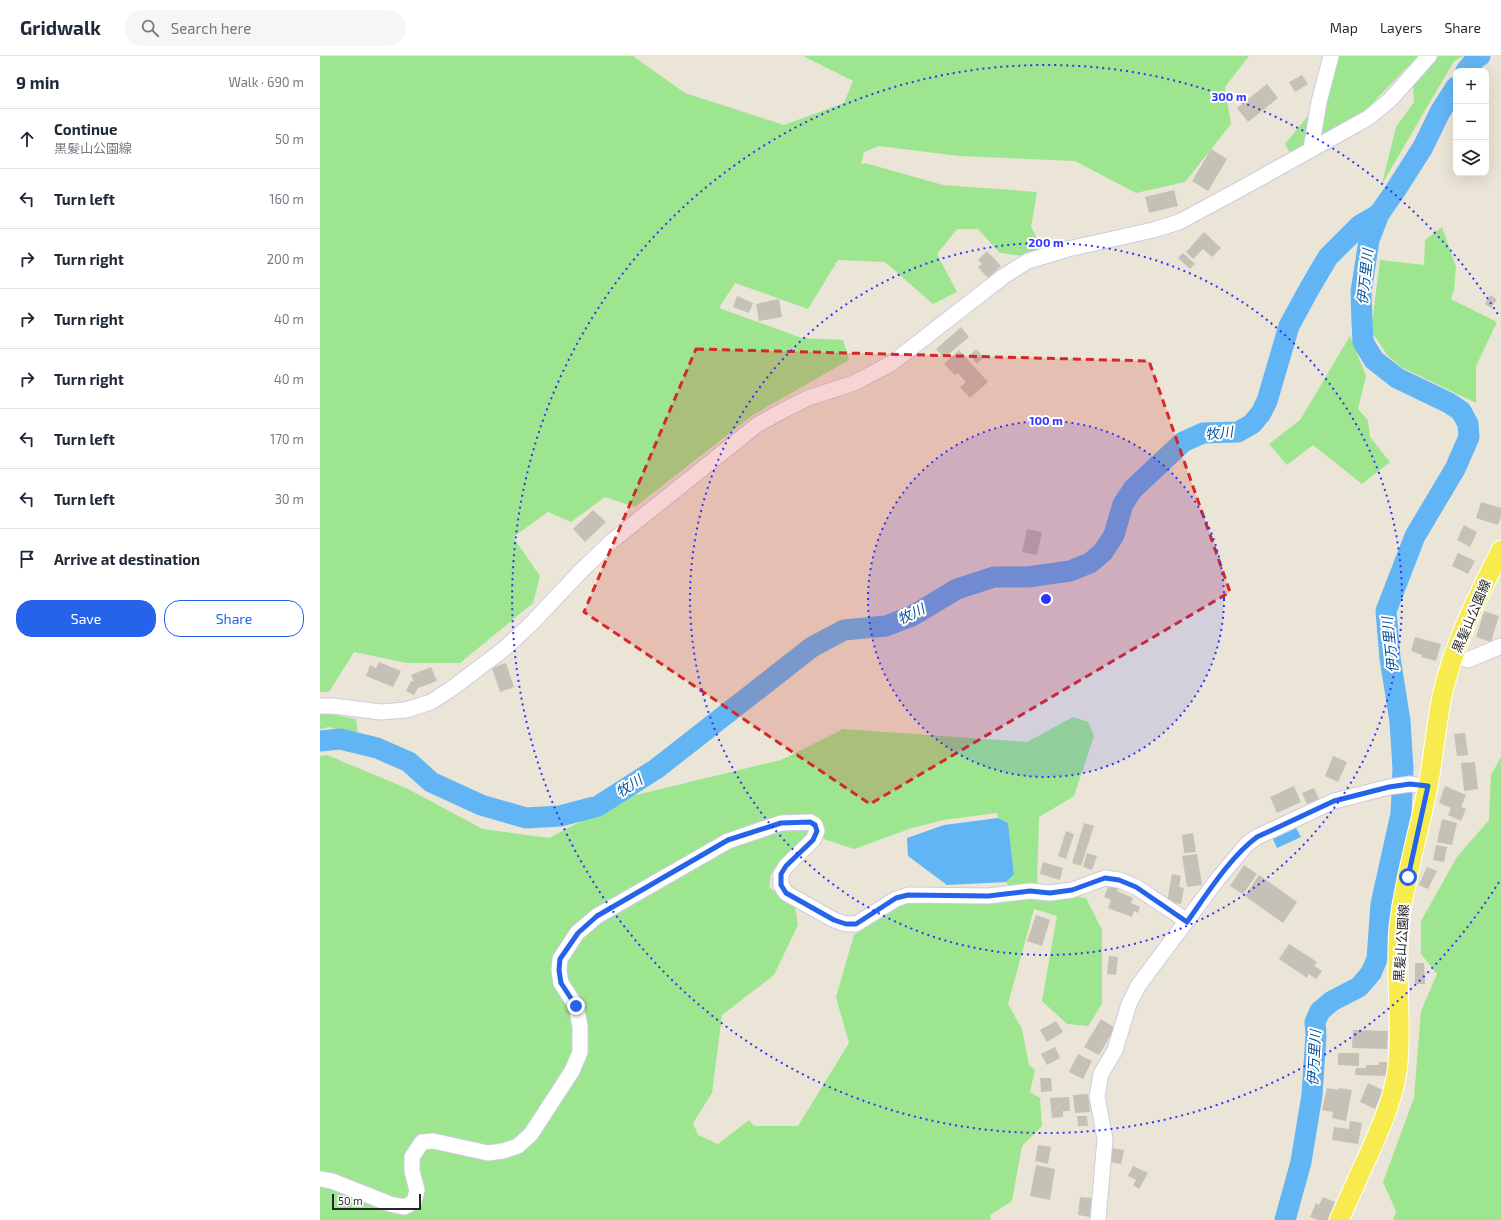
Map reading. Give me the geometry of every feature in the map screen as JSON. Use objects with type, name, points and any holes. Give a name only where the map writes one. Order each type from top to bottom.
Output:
[{"type":"main road","name":"黒髪山公園線","points":[[1340,1220],[1380,1129],[1392,1097],[1398,1065],[1399,1037],[1397,965],[1399,926],[1408,877],[1419,785],[1453,657],[1465,623],[1501,550]]},
{"type":"street","points":[[1311,149],[1319,102],[1331,56]]},
{"type":"street","points":[[320,706],[333,706],[381,712],[406,710],[431,702],[451,689],[504,649],[531,624],[580,572],[612,541],[757,426],[808,398],[854,383],[892,363],[1004,276],[1028,261],[1068,249],[1153,230],[1179,222],[1244,188],[1368,118],[1390,100],[1429,56]]},
{"type":"street","points":[[1453,657],[1468,660],[1501,646]]},
{"type":"street","points":[[1098,1220],[1105,1139],[1097,1096],[1101,1074],[1115,1050],[1128,1004],[1138,986],[1217,880],[1247,844],[1257,837],[1334,801],[1389,787],[1419,785]]},
{"type":"street","points":[[320,1179],[332,1181],[390,1204],[404,1207],[414,1202],[417,1190],[412,1170],[412,1157],[422,1142],[433,1141],[488,1153],[503,1151],[518,1146],[531,1134],[572,1071],[580,1052],[580,1026],[576,1006],[561,983],[559,970],[560,959],[578,933],[597,916],[728,840],[781,823],[810,822],[815,825],[817,831],[813,840],[786,866],[781,874],[781,885],[786,893],[834,920],[846,924],[856,924],[896,898],[908,895],[988,896],[1030,891],[1050,893],[1072,890],[1105,878],[1119,880],[1136,887],[1187,922]]},
{"type":"highlighted area","points":[[696,349],[1149,361],[1230,592],[870,804],[584,612]]},
{"type":"green space","points":[[320,56],[633,56],[685,93],[784,125],[844,103],[853,81],[803,56],[1249,56],[1225,87],[1231,124],[1185,182],[1136,193],[1075,161],[959,156],[879,146],[864,152],[861,165],[865,163],[943,185],[1037,192],[1031,227],[1037,238],[1052,244],[1023,256],[1000,253],[978,229],[957,229],[937,254],[957,292],[933,304],[885,262],[838,260],[808,309],[735,283],[719,308],[802,338],[843,340],[849,360],[753,415],[635,507],[605,497],[571,522],[548,512],[513,537],[540,576],[533,603],[460,663],[407,663],[354,652],[329,692],[320,692]]},
{"type":"green space","points":[[1336,56],[1418,56],[1364,112],[1290,153],[1285,144],[1325,95]]},
{"type":"green space","points":[[1439,56],[1463,56],[1454,61],[1382,184],[1396,127],[1414,102],[1413,84]]},
{"type":"green space","points":[[1442,227],[1456,267],[1454,290],[1451,299],[1497,322],[1476,366],[1476,403],[1401,367],[1388,356],[1371,331],[1380,260],[1424,265],[1425,240]]},
{"type":"green space","points":[[1350,336],[1366,376],[1358,409],[1368,420],[1370,437],[1390,462],[1362,484],[1313,445],[1287,465],[1269,444],[1300,420]]},
{"type":"green space","points":[[323,713],[356,719],[358,736],[329,727],[320,729],[320,714]]},
{"type":"green space","points":[[1073,717],[1088,722],[1094,736],[1074,796],[1039,817],[1037,885],[1009,887],[1006,882],[1014,873],[1008,823],[998,818],[997,813],[943,820],[912,828],[854,849],[812,835],[771,874],[769,887],[795,907],[798,925],[774,975],[722,1015],[712,1093],[693,1123],[698,1135],[718,1144],[749,1120],[754,1126],[798,1126],[849,1043],[836,997],[854,935],[899,905],[1042,892],[1086,898],[1102,930],[1102,1004],[1088,1026],[1067,1024],[1042,1001],[1057,916],[1034,909],[1008,1004],[1022,1029],[1029,1065],[1035,1070],[1030,1092],[1040,1098],[1042,1126],[1022,1146],[1012,1201],[990,1215],[991,1220],[320,1220],[320,756],[327,755],[406,788],[483,829],[549,838],[628,797],[781,760],[843,729],[1027,742]]},
{"type":"green space","points":[[1501,757],[1501,1220],[1393,1220],[1396,1211],[1383,1182],[1414,1098],[1421,1011],[1437,974],[1421,954],[1421,921],[1457,857],[1489,820],[1491,775]]},
{"type":"water","points":[[998,818],[1008,823],[1014,874],[1006,882],[947,885],[908,856],[907,838],[944,825]]},
{"type":"water","points":[[1296,828],[1301,837],[1277,848],[1273,839]]},
{"type":"building","points":[[1302,75],[1308,84],[1295,92],[1289,82]]},
{"type":"building","points":[[1267,84],[1278,98],[1248,122],[1237,108]]},
{"type":"building","points":[[1211,149],[1227,159],[1208,191],[1192,181]]},
{"type":"building","points":[[1174,190],[1178,206],[1149,213],[1145,197]]},
{"type":"building","points":[[1204,232],[1221,248],[1212,257],[1203,249],[1193,259],[1186,252]]},
{"type":"building","points":[[987,251],[1001,266],[988,278],[978,267],[982,264],[978,260]]},
{"type":"building","points":[[1183,253],[1195,264],[1190,269],[1178,258]]},
{"type":"building","points":[[1490,295],[1497,299],[1491,308],[1485,304]]},
{"type":"building","points":[[737,296],[753,303],[749,313],[733,307]]},
{"type":"building","points":[[779,299],[782,317],[759,321],[756,304]]},
{"type":"building","points":[[961,327],[969,337],[944,358],[936,349]]},
{"type":"building","points":[[976,349],[984,357],[977,364],[970,355]]},
{"type":"building","points":[[959,350],[988,382],[970,398],[960,387],[966,382],[958,373],[955,375],[944,364]]},
{"type":"building","points":[[1481,502],[1501,508],[1501,517],[1498,525],[1476,518]]},
{"type":"building","points":[[593,510],[606,522],[585,542],[573,529]]},
{"type":"building","points":[[1464,525],[1477,532],[1470,547],[1457,540]]},
{"type":"building","points":[[1027,529],[1042,532],[1037,555],[1022,552]]},
{"type":"building","points":[[1458,553],[1475,561],[1468,574],[1452,566]]},
{"type":"building","points":[[1484,611],[1499,616],[1491,642],[1476,637]]},
{"type":"building","points":[[1415,637],[1441,644],[1436,661],[1421,657],[1422,655],[1411,651]]},
{"type":"building","points":[[379,662],[401,671],[393,687],[366,676],[370,665],[376,668]]},
{"type":"building","points":[[506,663],[514,687],[500,692],[492,668]]},
{"type":"building","points":[[431,667],[437,681],[418,688],[414,695],[406,691],[411,681],[414,682],[411,675]]},
{"type":"building","points":[[1465,733],[1468,755],[1457,756],[1454,734]]},
{"type":"building","points":[[1333,756],[1347,762],[1338,782],[1325,776]]},
{"type":"building","points":[[1475,762],[1478,789],[1464,791],[1461,763]]},
{"type":"building","points":[[1294,786],[1301,802],[1277,813],[1270,797]]},
{"type":"building","points":[[1445,786],[1466,795],[1461,807],[1466,809],[1461,821],[1448,815],[1451,808],[1439,803]]},
{"type":"building","points":[[1314,788],[1319,799],[1307,804],[1302,793]]},
{"type":"building","points":[[1442,819],[1457,823],[1452,845],[1437,842]]},
{"type":"building","points":[[1084,823],[1094,826],[1081,866],[1072,863]]},
{"type":"building","points":[[1066,831],[1074,834],[1066,859],[1058,856]]},
{"type":"building","points":[[1193,833],[1196,852],[1184,853],[1182,835]]},
{"type":"building","points":[[1436,845],[1447,847],[1444,862],[1433,860]]},
{"type":"building","points":[[1087,853],[1097,856],[1092,870],[1083,867]]},
{"type":"building","points":[[1197,854],[1202,885],[1187,887],[1182,856]]},
{"type":"building","points":[[1043,862],[1063,868],[1060,880],[1040,874]]},
{"type":"building","points":[[1244,865],[1257,874],[1243,894],[1230,886]]},
{"type":"building","points":[[1427,867],[1437,871],[1428,889],[1419,885]]},
{"type":"building","points":[[1172,874],[1181,876],[1179,887],[1184,888],[1181,904],[1167,902]]},
{"type":"building","points":[[1259,875],[1297,902],[1283,923],[1245,896]]},
{"type":"building","points":[[1110,883],[1119,886],[1117,891],[1133,898],[1131,903],[1140,907],[1138,913],[1134,911],[1132,917],[1108,908],[1111,900],[1104,897]]},
{"type":"building","points":[[1036,915],[1050,920],[1042,946],[1027,941]]},
{"type":"building","points":[[1289,944],[1317,962],[1314,966],[1322,971],[1316,979],[1309,974],[1307,978],[1279,959]]},
{"type":"building","points":[[1109,956],[1118,957],[1116,975],[1107,974]]},
{"type":"building","points":[[1415,963],[1424,963],[1425,984],[1415,984]]},
{"type":"building","points":[[1101,1019],[1115,1028],[1099,1055],[1084,1047]]},
{"type":"building","points":[[1056,1021],[1063,1032],[1047,1042],[1040,1030]]},
{"type":"building","points":[[1353,1030],[1388,1031],[1387,1049],[1352,1048]]},
{"type":"building","points":[[1055,1047],[1060,1058],[1047,1065],[1041,1054]]},
{"type":"building","points":[[1338,1053],[1359,1053],[1359,1066],[1338,1065]]},
{"type":"building","points":[[1078,1054],[1092,1061],[1083,1079],[1069,1072]]},
{"type":"building","points":[[1379,1062],[1387,1062],[1387,1076],[1355,1075],[1356,1068],[1366,1068],[1366,1065],[1379,1065]]},
{"type":"building","points":[[1040,1078],[1051,1078],[1052,1091],[1041,1092]]},
{"type":"building","points":[[1368,1083],[1383,1090],[1375,1109],[1360,1102]]},
{"type":"building","points":[[1327,1088],[1352,1090],[1346,1121],[1332,1118],[1333,1112],[1322,1110]]},
{"type":"building","points":[[1088,1094],[1090,1112],[1075,1113],[1073,1095]]},
{"type":"building","points":[[1069,1097],[1070,1111],[1063,1111],[1063,1117],[1052,1118],[1050,1098]]},
{"type":"building","points":[[1077,1116],[1087,1116],[1088,1126],[1078,1126]]},
{"type":"building","points":[[1350,1121],[1362,1123],[1358,1144],[1332,1140],[1334,1127],[1349,1129]]},
{"type":"building","points":[[1038,1145],[1051,1147],[1048,1164],[1035,1161]]},
{"type":"building","points":[[1112,1148],[1124,1150],[1121,1164],[1110,1162]]},
{"type":"building","points":[[1036,1165],[1055,1169],[1050,1200],[1030,1196]]},
{"type":"building","points":[[1133,1166],[1148,1173],[1139,1189],[1133,1185],[1136,1180],[1128,1176]]},
{"type":"building","points":[[1080,1197],[1092,1198],[1090,1217],[1078,1215]]},
{"type":"building","points":[[1323,1197],[1335,1202],[1328,1220],[1318,1220],[1310,1217],[1316,1203],[1319,1205]]},
{"type":"waterway","name":"伊万里川","points":[[1468,68],[1477,57],[1480,56]]},
{"type":"waterway","name":"伊万里川","points":[[1285,1220],[1301,1162],[1312,1095],[1316,1035],[1315,1022],[1320,1011],[1332,1001],[1359,987],[1371,973],[1377,959],[1381,904],[1401,814],[1403,769],[1400,721],[1390,658],[1386,611],[1415,536],[1455,469],[1469,437],[1468,424],[1461,411],[1449,403],[1397,378],[1374,360],[1363,342],[1362,321],[1361,292],[1369,240],[1379,214],[1423,147],[1440,112],[1453,92]]},
{"type":"waterway","name":"牧川","points":[[320,741],[340,739],[377,748],[409,762],[431,782],[481,805],[526,818],[560,816],[598,806],[656,769],[812,647],[844,630],[886,626],[912,616],[957,589],[994,577],[1028,577],[1070,571],[1090,563],[1103,552],[1114,535],[1123,504],[1133,489],[1183,442],[1203,433],[1238,432],[1252,424],[1261,413],[1267,401],[1289,326],[1328,257],[1360,225],[1379,214]]},
{"type":"route","points":[[576,1006],[561,983],[559,970],[560,959],[578,933],[597,916],[728,840],[781,823],[804,821],[810,822],[815,825],[817,831],[813,840],[786,866],[781,874],[781,885],[786,893],[834,920],[846,924],[856,924],[896,898],[908,895],[988,896],[1030,891],[1050,893],[1072,890],[1105,878],[1119,880],[1136,887],[1181,916],[1187,922],[1217,880],[1247,844],[1257,837],[1334,801],[1389,787],[1419,784],[1428,786],[1408,877]]}]
